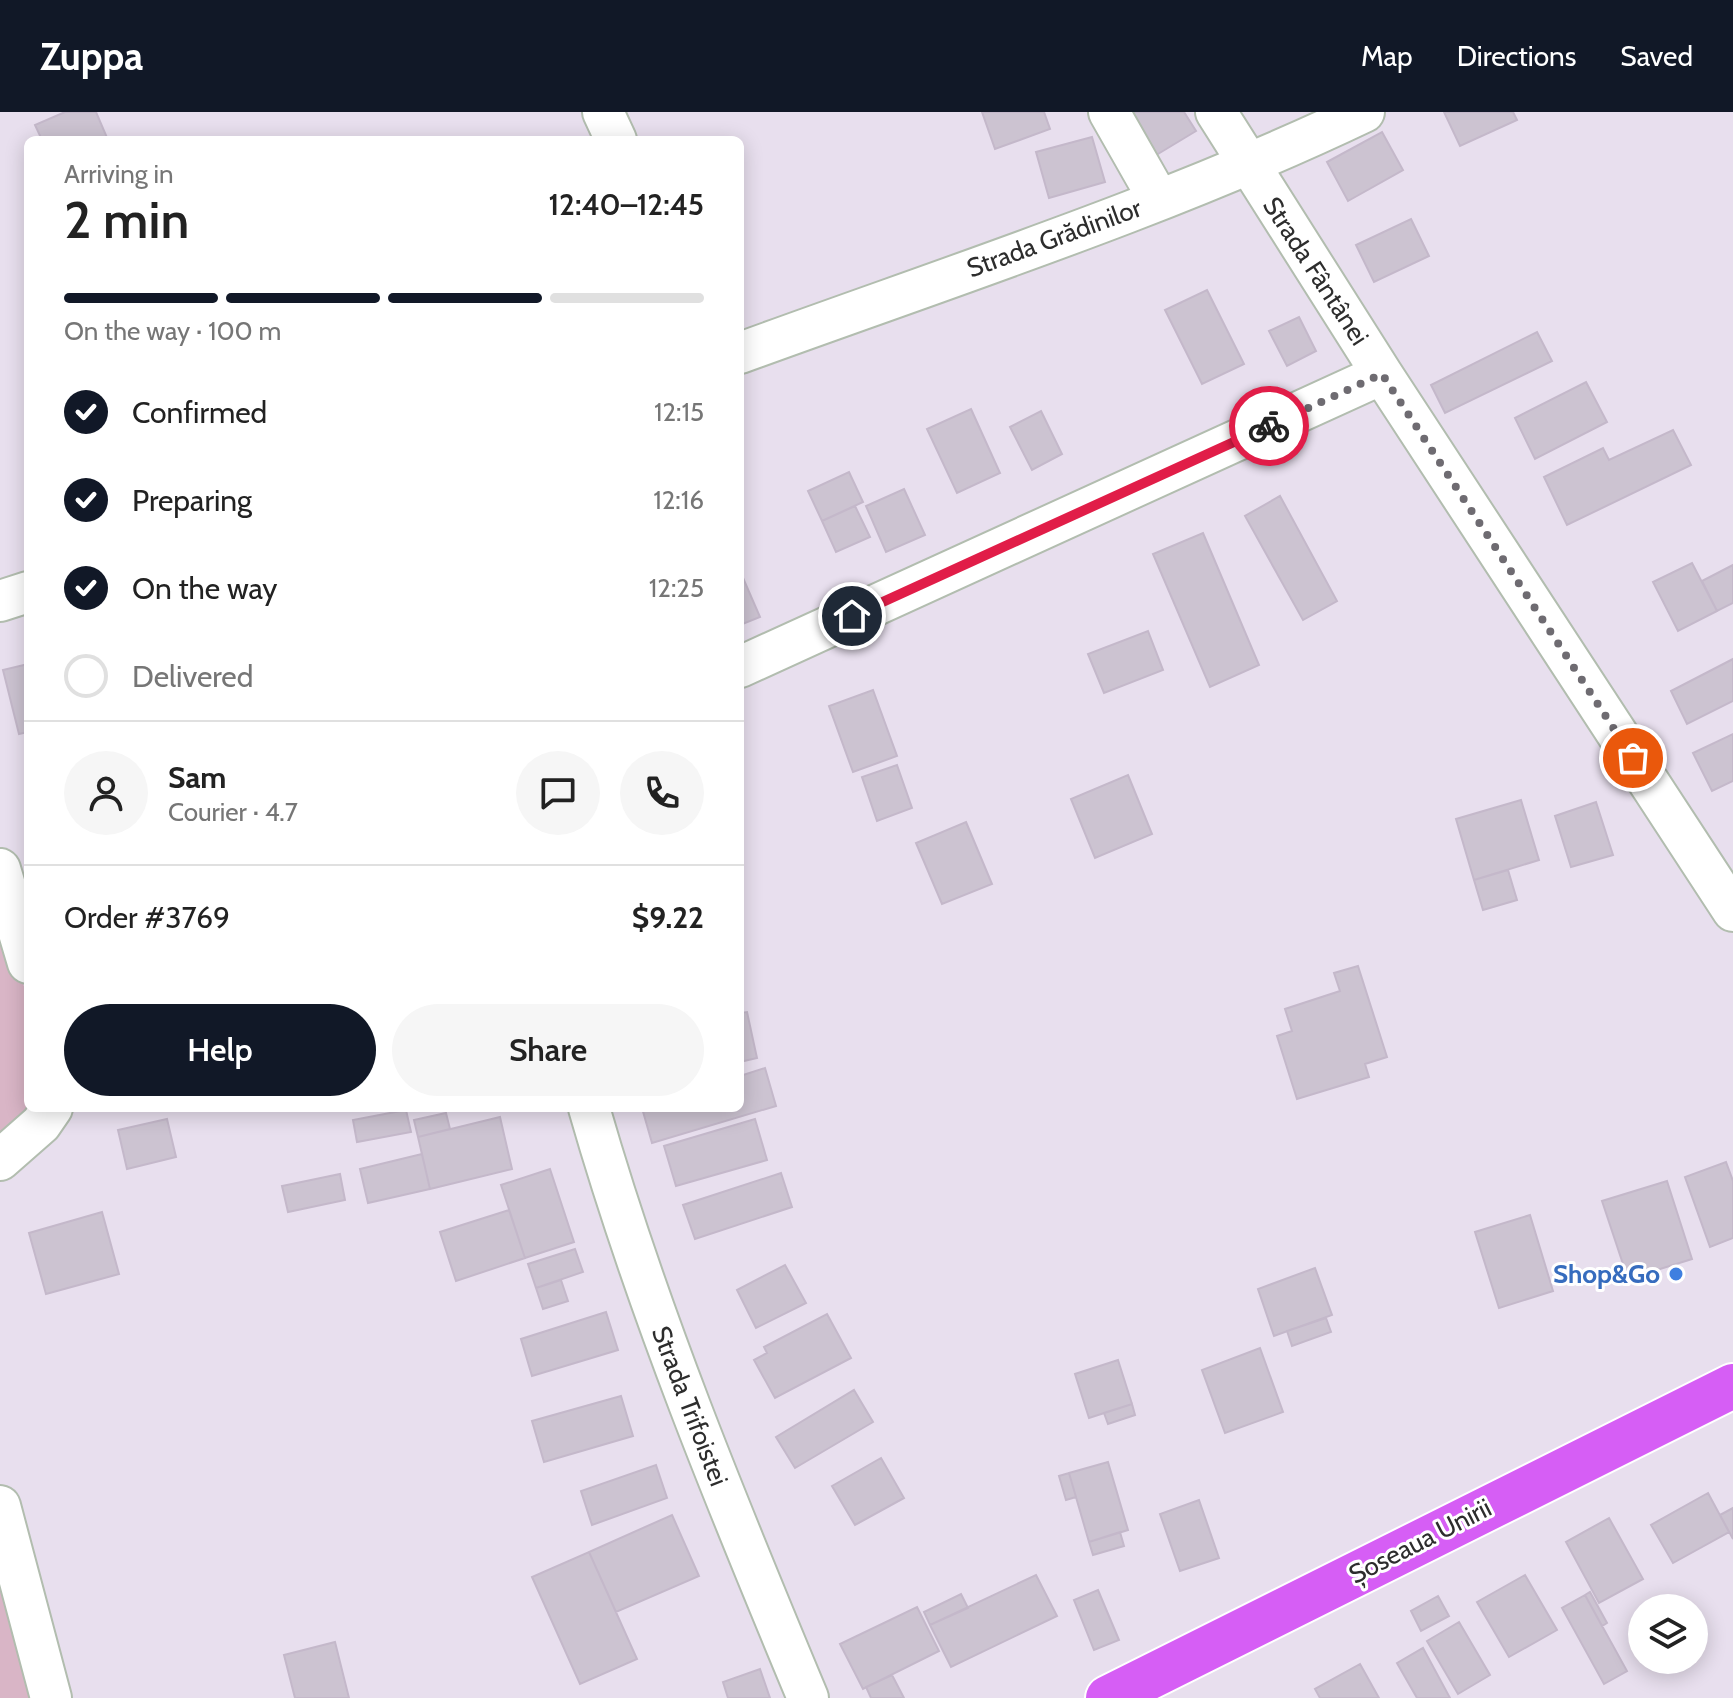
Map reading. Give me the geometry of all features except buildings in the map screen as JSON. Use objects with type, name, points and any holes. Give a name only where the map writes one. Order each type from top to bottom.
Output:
[{"type":"main road","name":"Șoseaua Unirii","points":[[1108,1698],[1733,1386]]},
{"type":"street","points":[[603,112],[614,136]]},
{"type":"street","points":[[1109,112],[1159,200]]},
{"type":"street","name":"Strada Fântânei","points":[[1216,112],[1382,374],[1733,911]]},
{"type":"street","name":"Strada Grădinilor","points":[[744,352],[1159,200],[1364,112]]},
{"type":"street","points":[[744,665],[1382,374]]},
{"type":"street","points":[[0,601],[24,593]]},
{"type":"street","points":[[0,869],[24,950]]},
{"type":"street","points":[[0,1160],[41,1124],[49,1112]]},
{"type":"street","name":"Strada Trifoistei","points":[[590,1112],[645,1288],[678,1379],[808,1698]]},
{"type":"street","points":[[0,1506],[51,1698]]},
{"type":"shaded area","points":[[0,895],[24,987],[24,1112],[0,1143]]},
{"type":"shaded area","points":[[0,1524],[45,1698],[0,1698]]},
{"type":"way so far","points":[[1269,426],[1382,374],[1633,758]]},
{"type":"place","name":"Shop&Go","points":[[1676,1274]]},
{"type":"route","points":[[852,616],[1269,426]]}]
